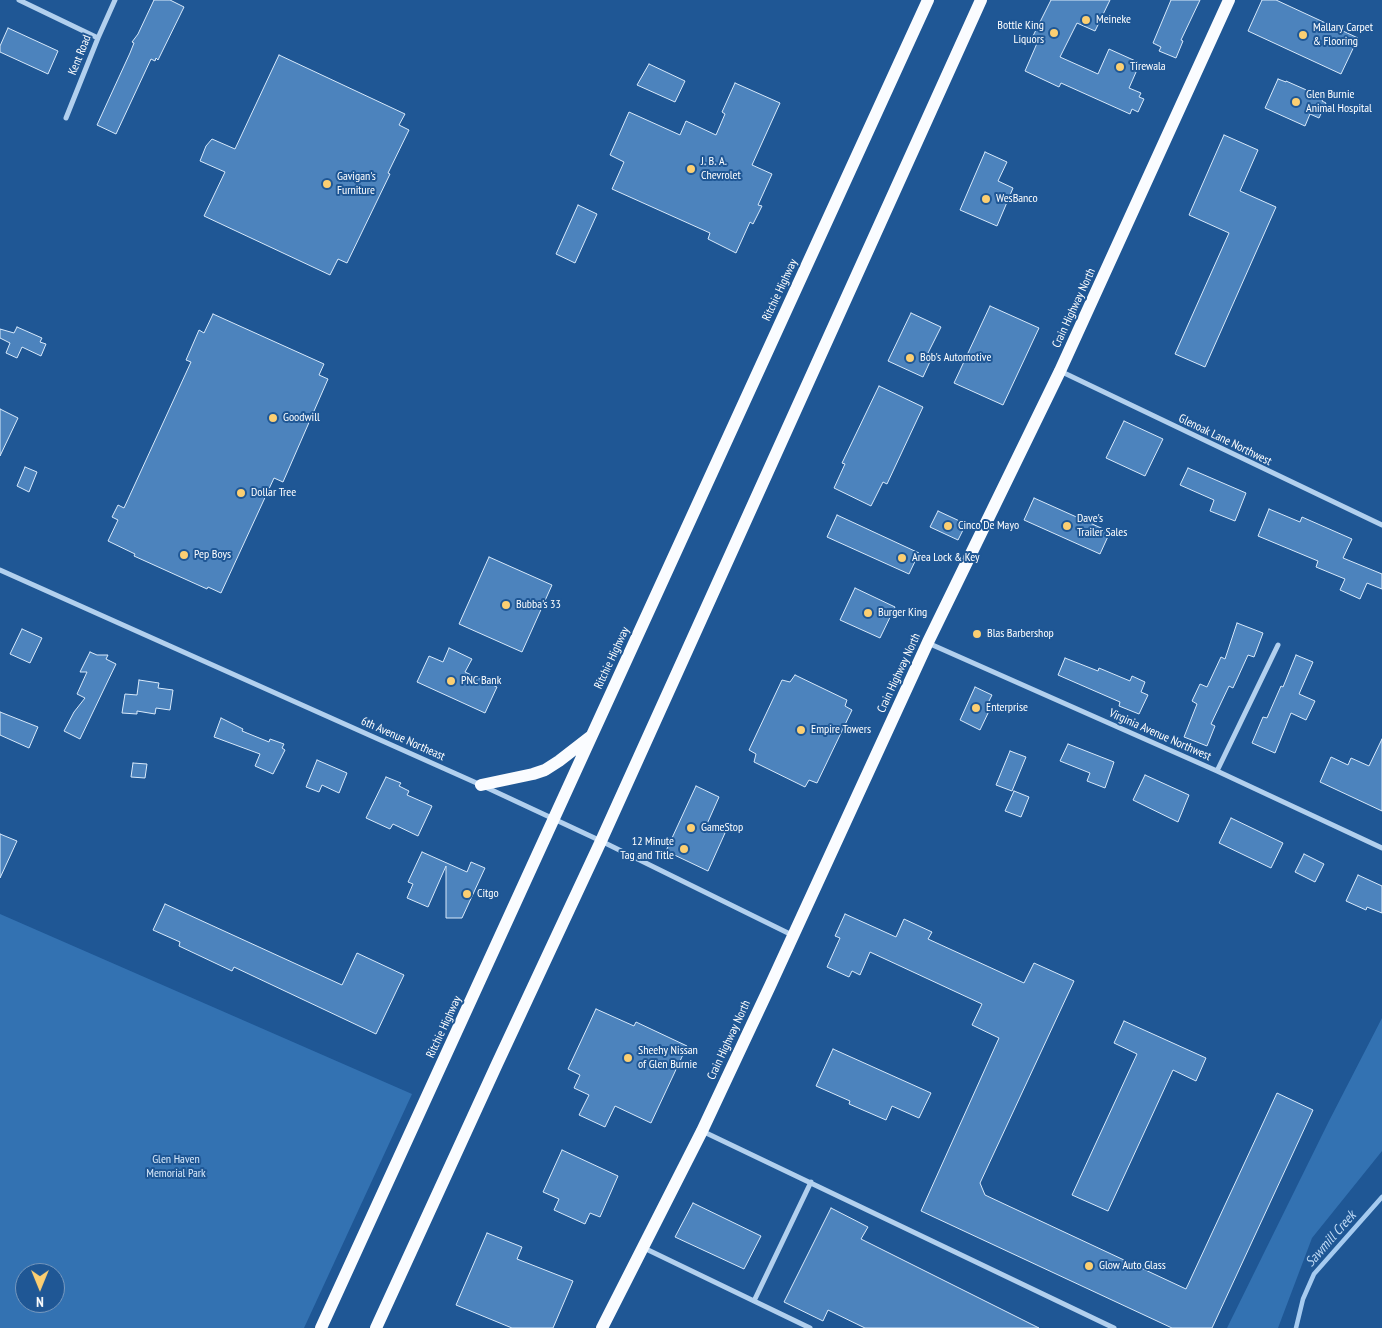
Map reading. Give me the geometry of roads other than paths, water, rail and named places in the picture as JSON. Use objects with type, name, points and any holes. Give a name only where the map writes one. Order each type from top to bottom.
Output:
[{"type":"main road","name":"Ritchie Highway","points":[[321,1328],[928,0]]},
{"type":"main road","points":[[376,1328],[602,841],[981,0]]},
{"type":"main road","name":"Crain Highway North","points":[[602,1328],[702,1131],[794,936],[928,642],[1060,371],[1229,0]]},
{"type":"main road","points":[[481,785],[545,770],[592,736]]},
{"type":"street","points":[[19,0],[98,38]]},
{"type":"street","name":"Kent Road","points":[[66,118],[115,0]]},
{"type":"street","name":"Glenoak Lane Northwest","points":[[1060,371],[1382,525]]},
{"type":"street","name":"6th Avenue Northeast","points":[[0,570],[481,785],[602,841],[794,936]]},
{"type":"street","name":"Virginia Avenue Northwest","points":[[928,642],[1217,771],[1382,848]]},
{"type":"street","points":[[1217,771],[1278,645]]},
{"type":"street","points":[[702,1131],[1114,1328]]},
{"type":"street","points":[[754,1301],[811,1182]]},
{"type":"street","points":[[643,1247],[810,1328]]},
{"type":"waterway","name":"Sawmill Creek","points":[[1296,1328],[1303,1299],[1314,1274],[1382,1197]]},
{"type":"place","name":"Meineke","points":[[1086,20]]},
{"type":"place","name":"Bottle King Liquors","points":[[1054,33]]},
{"type":"place","name":"Mallary Carpet & Flooring","points":[[1303,35]]},
{"type":"place","name":"Tirewala","points":[[1120,67]]},
{"type":"place","name":"Glen Burnie Animal Hospital","points":[[1296,102]]},
{"type":"place","name":"J. B. A. Chevrolet","points":[[691,169]]},
{"type":"place","name":"Gavigan's Furniture","points":[[327,184]]},
{"type":"place","name":"WesBanco","points":[[986,199]]},
{"type":"place","name":"Bob's Automotive","points":[[910,358]]},
{"type":"place","name":"Goodwill","points":[[273,418]]},
{"type":"place","name":"Dollar Tree","points":[[241,493]]},
{"type":"place","name":"Cinco De Mayo","points":[[948,526]]},
{"type":"place","name":"Dave's Trailer Sales","points":[[1067,526]]},
{"type":"place","name":"Pep Boys","points":[[184,555]]},
{"type":"place","name":"Area Lock & Key","points":[[902,558]]},
{"type":"place","name":"Bubba's 33","points":[[506,605]]},
{"type":"place","name":"Burger King","points":[[868,613]]},
{"type":"place","name":"Blas Barbershop","points":[[977,634]]},
{"type":"place","name":"PNC Bank","points":[[451,681]]},
{"type":"place","name":"Enterprise","points":[[976,708]]},
{"type":"place","name":"Empire Towers","points":[[801,730]]},
{"type":"place","name":"GameStop","points":[[691,828]]},
{"type":"place","name":"12 Minute Tag and Title","points":[[684,849]]},
{"type":"place","name":"Citgo","points":[[467,894]]},
{"type":"place","name":"Sheehy Nissan of Glen Burnie","points":[[628,1058]]},
{"type":"place","name":"Glow Auto Glass","points":[[1089,1266]]},
{"type":"park label","name":"Glen Haven Memorial Park","points":[[176,1167]]}]
